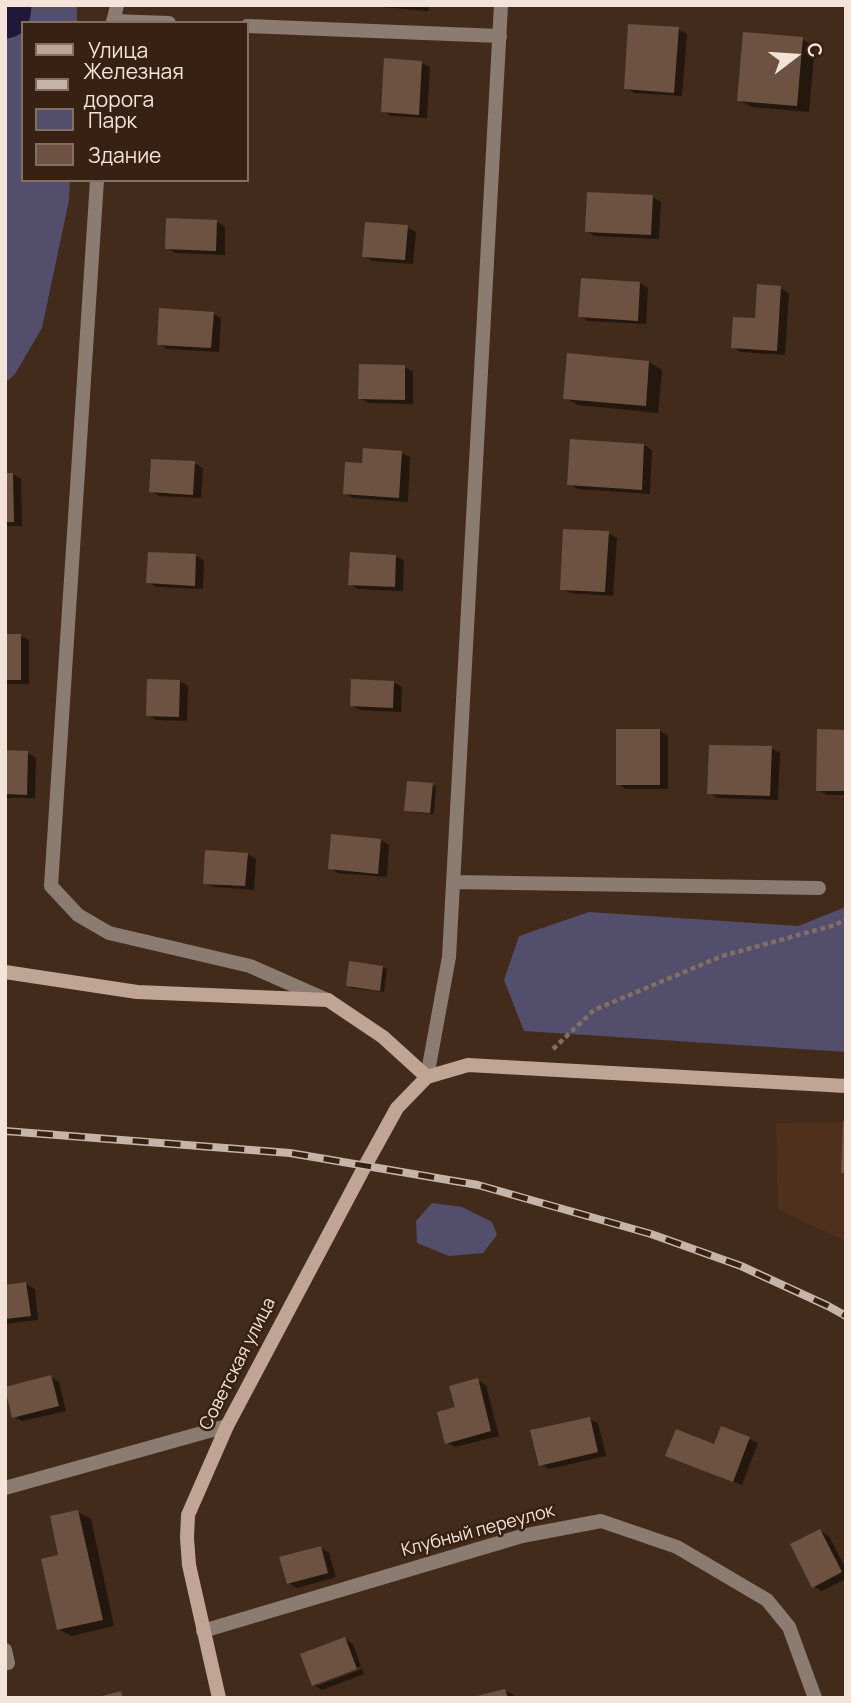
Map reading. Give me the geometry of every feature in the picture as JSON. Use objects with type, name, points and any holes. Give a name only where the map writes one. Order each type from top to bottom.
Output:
[{"type":"street","points":[[427,1077],[449,957],[501,5]]},
{"type":"street","points":[[248,26],[500,36]]},
{"type":"street","points":[[97,182],[51,886],[78,915],[109,933],[250,966],[328,1000],[383,1037],[427,1077]]},
{"type":"street","points":[[454,882],[819,888]]},
{"type":"street","points":[[5,972],[137,992],[328,1000]]},
{"type":"street","points":[[427,1077],[468,1066],[846,1086]]},
{"type":"street","name":"Советская улица","points":[[219,1698],[189,1565],[188,1515],[227,1426],[397,1108],[427,1077]]},
{"type":"street","points":[[5,1488],[227,1426]]},
{"type":"street","name":"Клубный переулок","points":[[203,1631],[522,1536],[601,1521],[677,1547],[767,1600],[789,1627],[815,1698]]},
{"type":"path","points":[[532,1069],[594,1010],[722,956],[835,925],[846,919]]},
{"type":"shaded area","points":[[846,1122],[846,1241],[778,1210],[776,1123]]},
{"type":"green space","points":[[5,5],[77,5],[77,21],[21,21],[21,182],[70,182],[69,200],[42,328],[15,374],[5,383]]},
{"type":"green space","points":[[846,907],[846,1052],[524,1031],[504,980],[519,936],[589,912],[798,926]]},
{"type":"green space","points":[[432,1203],[462,1207],[492,1222],[497,1235],[483,1253],[449,1256],[417,1243],[416,1221]]},
{"type":"building","points":[[628,24],[679,27],[674,93],[624,89]]},
{"type":"building","points":[[743,32],[803,37],[797,106],[737,101]]},
{"type":"building","points":[[384,58],[422,61],[419,115],[381,112]]},
{"type":"building","points":[[587,192],[653,195],[651,235],[585,232]]},
{"type":"building","points":[[166,218],[217,220],[216,251],[165,249]]},
{"type":"building","points":[[365,222],[408,225],[405,260],[362,257]]},
{"type":"building","points":[[581,278],[640,282],[638,321],[578,317]]},
{"type":"building","points":[[757,284],[781,286],[777,351],[731,348],[733,317],[755,318]]},
{"type":"building","points":[[159,308],[214,312],[211,348],[157,345]]},
{"type":"building","points":[[567,353],[649,361],[646,406],[563,399]]},
{"type":"building","points":[[359,364],[405,365],[405,400],[358,399]]},
{"type":"building","points":[[570,439],[644,444],[642,490],[567,485]]},
{"type":"building","points":[[363,448],[402,451],[399,498],[343,494],[345,462],[362,463]]},
{"type":"building","points":[[151,459],[195,461],[193,495],[149,492]]},
{"type":"building","points":[[5,473],[13,473],[14,522],[5,522]]},
{"type":"building","points":[[563,529],[609,531],[605,592],[560,590]]},
{"type":"building","points":[[148,552],[196,554],[195,586],[146,583]]},
{"type":"building","points":[[350,552],[396,555],[395,587],[348,585]]},
{"type":"building","points":[[5,634],[21,634],[21,680],[5,680]]},
{"type":"building","points":[[147,679],[180,680],[179,717],[146,716]]},
{"type":"building","points":[[351,679],[394,681],[393,708],[350,706]]},
{"type":"building","points":[[616,729],[660,729],[660,785],[616,785]]},
{"type":"building","points":[[817,729],[846,730],[846,791],[816,791]]},
{"type":"building","points":[[709,745],[772,746],[770,796],[707,794]]},
{"type":"building","points":[[5,750],[28,751],[27,795],[5,794]]},
{"type":"building","points":[[407,781],[433,783],[430,813],[404,811]]},
{"type":"building","points":[[331,834],[381,839],[378,874],[328,869]]},
{"type":"building","points":[[205,850],[248,853],[245,886],[203,884]]},
{"type":"building","points":[[349,961],[383,966],[380,991],[346,986]]},
{"type":"building","points":[[843,1121],[846,1122],[846,1173],[841,1173]]},
{"type":"building","points":[[26,1282],[31,1316],[5,1319],[5,1285]]},
{"type":"building","points":[[51,1375],[59,1406],[12,1418],[5,1387]]},
{"type":"building","points":[[478,1378],[491,1431],[445,1444],[437,1412],[455,1407],[449,1386]]},
{"type":"building","points":[[590,1417],[598,1452],[539,1466],[530,1430]]},
{"type":"building","points":[[721,1426],[750,1437],[733,1482],[665,1456],[676,1429],[714,1444]]},
{"type":"building","points":[[78,1510],[103,1620],[57,1630],[41,1559],[58,1555],[50,1516]]},
{"type":"building","points":[[820,1529],[842,1572],[812,1588],[790,1544]]},
{"type":"building","points":[[321,1546],[328,1573],[287,1584],[279,1557]]},
{"type":"building","points":[[345,1637],[357,1669],[312,1686],[300,1654]]},
{"type":"building","points":[[505,1689],[508,1698],[473,1698],[473,1697]]},
{"type":"building","points":[[121,1691],[123,1698],[98,1698],[98,1697]]},
{"type":"waterway","points":[[5,13],[6,5]]},
{"type":"railway","points":[[5,1131],[290,1153],[478,1185],[651,1234],[741,1266],[846,1316]]}]
